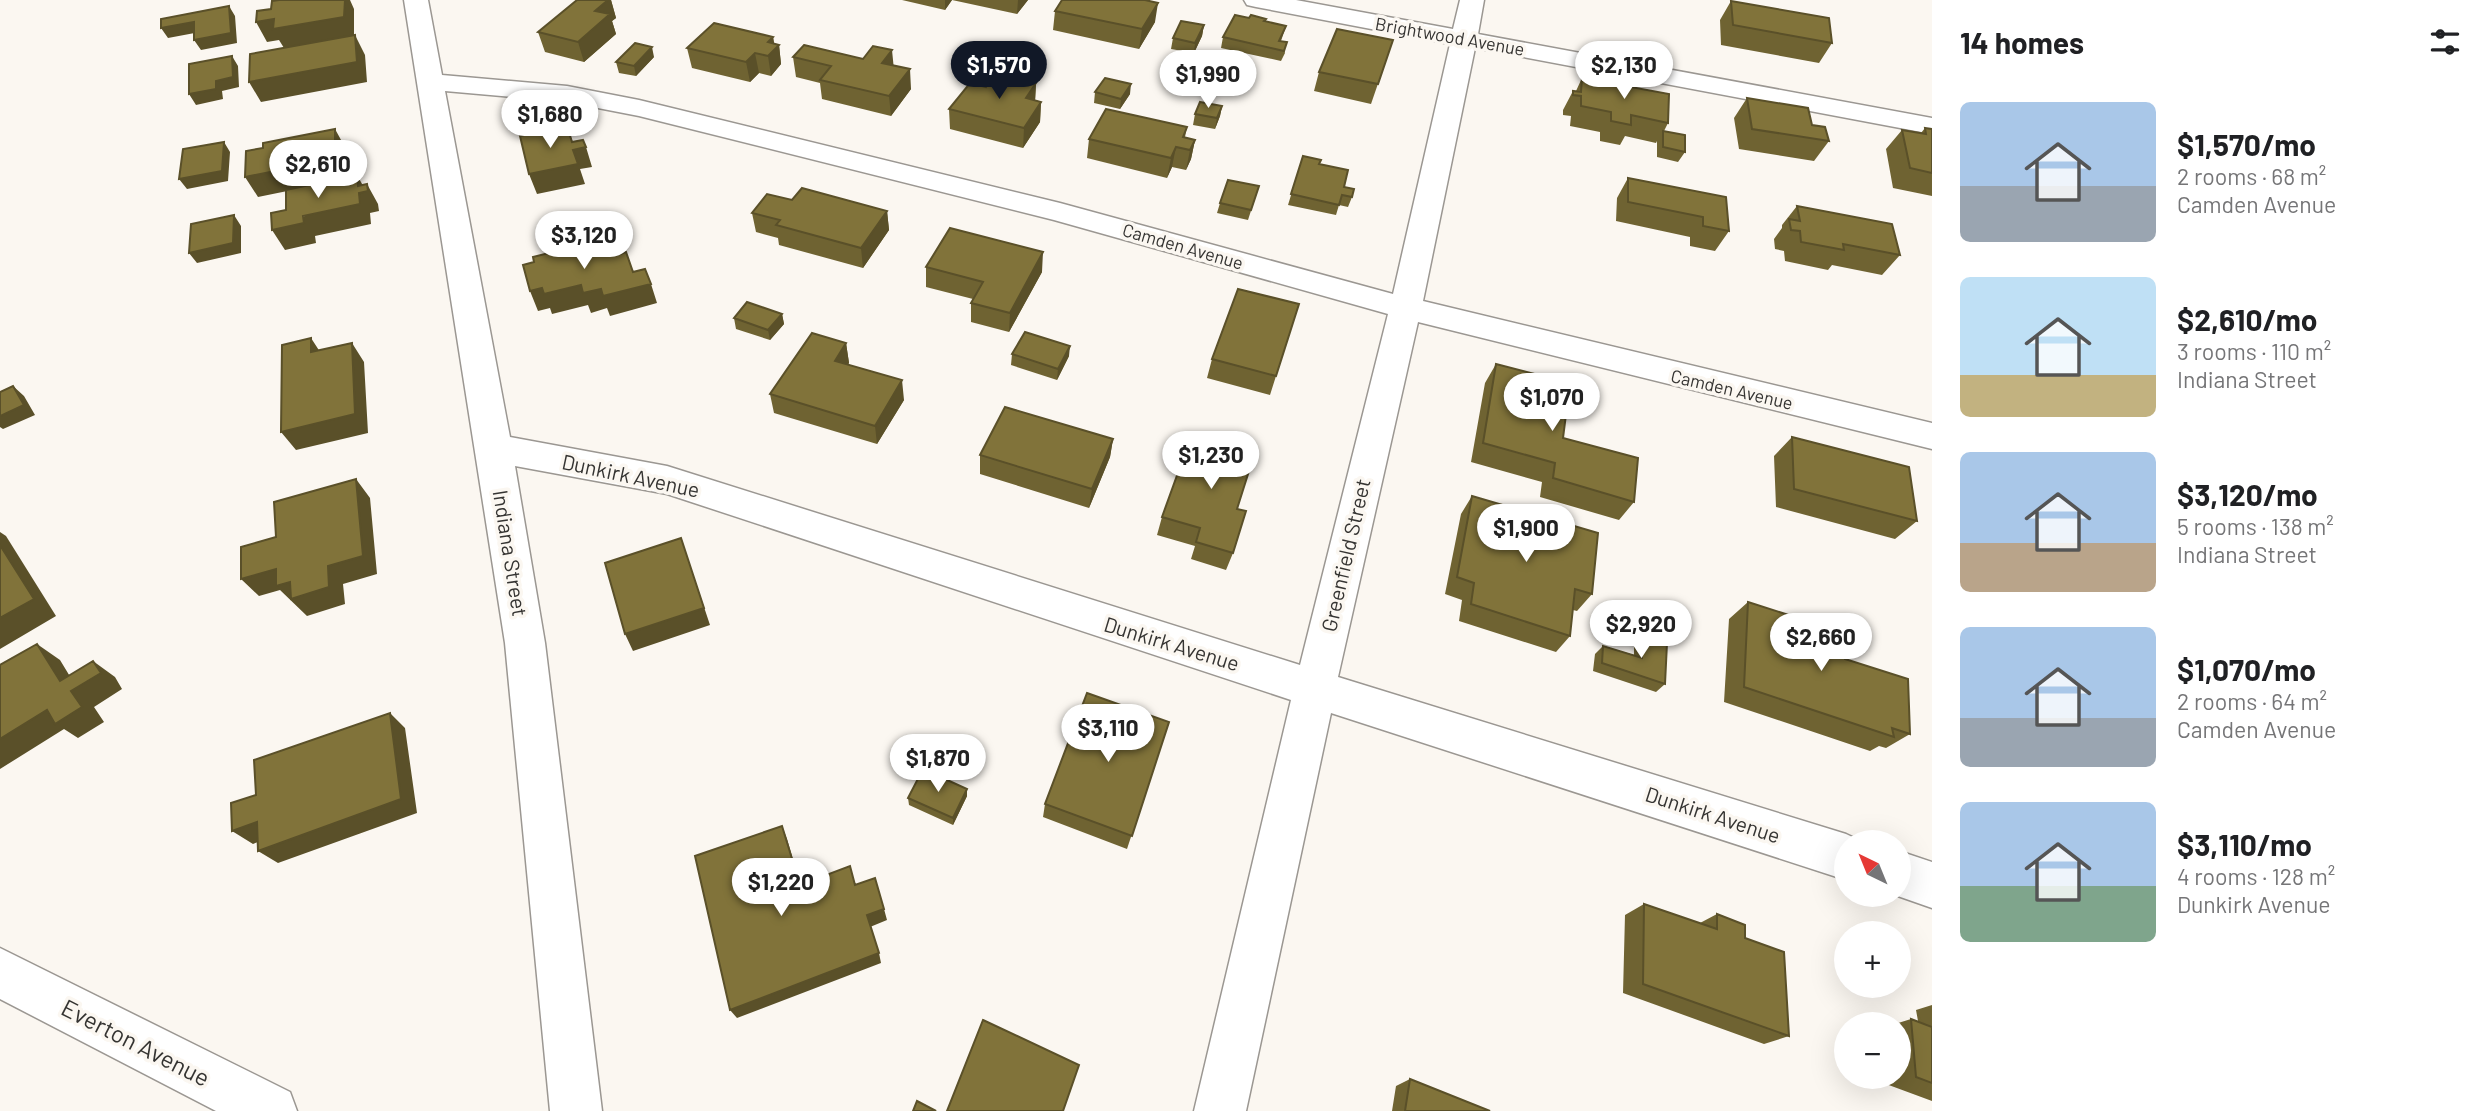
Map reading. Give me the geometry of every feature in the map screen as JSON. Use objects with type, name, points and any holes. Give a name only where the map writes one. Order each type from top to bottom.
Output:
[{"type":"street","name":"Indiana Street","points":[[416,0],[525,643],[576,1111]]},
{"type":"street","name":"Brightwood Avenue","points":[[1256,0],[1932,127]]},
{"type":"street","name":"Greenfield Street","points":[[1220,1111],[1315,687],[1405,308],[1472,0]]},
{"type":"street","name":"Camden Avenue","points":[[430,82],[567,94],[639,108],[1060,212],[1405,308],[1932,436]]},
{"type":"street","name":"Dunkirk Avenue","points":[[494,448],[667,480],[744,503],[916,563],[1834,853]]},
{"type":"street","points":[[1911,878],[1932,885]]},
{"type":"street","name":"Everton Avenue","points":[[0,973],[271,1111]]},
{"type":"building","points":[[345,0],[344,17],[273,29],[274,19],[256,22],[257,11],[271,9],[272,1]]},
{"type":"building","points":[[577,0],[608,0],[595,11],[610,14],[578,42],[538,32]]},
{"type":"building","points":[[1062,0],[1145,0],[1158,3],[1142,29],[1055,11]]},
{"type":"building","points":[[1731,1],[1829,18],[1832,43],[1733,25]]},
{"type":"building","points":[[229,6],[231,33],[194,40],[194,22],[161,28],[161,19]]},
{"type":"building","points":[[1235,15],[1249,18],[1251,15],[1286,26],[1279,41],[1287,42],[1284,51],[1223,37]]},
{"type":"building","points":[[1181,21],[1204,25],[1195,43],[1173,38]]},
{"type":"building","points":[[714,23],[773,37],[768,42],[779,45],[768,56],[755,53],[746,62],[687,48]]},
{"type":"building","points":[[1337,29],[1393,40],[1378,84],[1319,72]]},
{"type":"building","points":[[355,35],[357,62],[249,82],[250,54]]},
{"type":"building","points":[[635,43],[652,47],[634,66],[616,62]]},
{"type":"building","points":[[804,45],[863,59],[873,46],[892,50],[882,63],[910,69],[889,96],[820,80],[831,66],[793,57]]},
{"type":"building","points":[[232,56],[233,77],[216,81],[216,89],[189,94],[189,64]]},
{"type":"building","points":[[996,73],[1036,83],[1026,98],[1041,102],[1024,128],[949,109],[970,83],[986,87]]},
{"type":"building","points":[[1105,78],[1131,84],[1121,99],[1095,92]]},
{"type":"building","points":[[1582,78],[1669,94],[1668,123],[1631,115],[1631,125],[1611,121],[1611,112],[1581,106],[1581,96],[1573,95],[1573,91],[1581,92]]},
{"type":"building","points":[[1747,98],[1808,108],[1812,125],[1825,127],[1829,141],[1752,129]]},
{"type":"building","points":[[1200,102],[1222,106],[1217,118],[1195,114]]},
{"type":"building","points":[[1106,109],[1187,127],[1183,137],[1195,140],[1190,150],[1176,147],[1171,158],[1089,139]]},
{"type":"building","points":[[567,126],[572,142],[583,140],[586,147],[573,150],[578,164],[529,174],[520,136]]},
{"type":"building","points":[[1925,128],[1932,129],[1932,173],[1910,168],[1902,130],[1926,134]]},
{"type":"building","points":[[335,129],[335,159],[245,177],[246,151],[263,148],[263,143]]},
{"type":"building","points":[[1663,131],[1685,135],[1685,152],[1663,147]]},
{"type":"building","points":[[224,142],[222,171],[179,179],[183,149]]},
{"type":"building","points":[[1303,156],[1321,160],[1319,164],[1348,170],[1344,187],[1354,189],[1352,197],[1342,195],[1339,205],[1291,194]]},
{"type":"building","points":[[357,175],[358,186],[367,184],[368,191],[359,193],[360,204],[303,216],[304,223],[272,230],[271,213],[286,210],[286,190]]},
{"type":"building","points":[[1628,178],[1726,197],[1729,231],[1703,226],[1703,217],[1628,202]]},
{"type":"building","points":[[1228,180],[1259,186],[1251,210],[1220,203]]},
{"type":"building","points":[[802,188],[887,211],[861,248],[776,225],[780,220],[752,213],[767,194],[792,200]]},
{"type":"building","points":[[1797,206],[1892,224],[1900,255],[1843,244],[1844,250],[1801,242],[1800,231],[1791,230],[1789,219],[1800,221]]},
{"type":"building","points":[[234,215],[233,243],[189,253],[191,224]]},
{"type":"building","points":[[950,228],[1043,252],[1010,313],[971,303],[983,282],[926,267]]},
{"type":"building","points":[[589,243],[592,253],[614,247],[617,255],[626,252],[633,272],[645,269],[651,284],[603,296],[601,289],[583,293],[581,285],[544,294],[542,288],[530,291],[523,265],[534,262],[533,257]]},
{"type":"building","points":[[1238,289],[1299,304],[1276,376],[1212,359]]},
{"type":"building","points":[[747,302],[782,314],[768,330],[734,318]]},
{"type":"building","points":[[1025,332],[1070,346],[1058,369],[1012,354]]},
{"type":"building","points":[[812,333],[846,343],[835,361],[902,380],[875,426],[770,394]]},
{"type":"building","points":[[311,338],[311,352],[352,343],[355,414],[281,432],[282,345]]},
{"type":"building","points":[[1496,364],[1570,383],[1563,438],[1638,458],[1634,502],[1553,478],[1555,463],[1483,443]]},
{"type":"building","points":[[13,386],[24,405],[0,416],[0,392]]},
{"type":"building","points":[[1005,407],[1113,439],[1092,489],[980,455]]},
{"type":"building","points":[[1192,434],[1255,452],[1237,509],[1246,511],[1233,553],[1196,542],[1200,528],[1162,517]]},
{"type":"building","points":[[1792,437],[1909,467],[1917,521],[1794,489]]},
{"type":"building","points":[[356,479],[363,556],[328,566],[329,587],[291,599],[290,582],[276,586],[276,569],[241,579],[241,547],[276,537],[274,502]]},
{"type":"building","points":[[1472,496],[1598,533],[1592,594],[1575,589],[1570,636],[1471,604],[1474,583],[1457,577]]},
{"type":"building","points":[[681,538],[704,608],[625,634],[605,563]]},
{"type":"building","points":[[0,545],[34,599],[0,618]]},
{"type":"building","points":[[1748,602],[1845,633],[1845,659],[1908,679],[1910,734],[1892,728],[1894,737],[1744,687]]},
{"type":"building","points":[[1643,636],[1667,643],[1665,684],[1602,663],[1603,646],[1642,658]]},
{"type":"building","points":[[37,644],[60,681],[93,661],[101,673],[71,691],[82,707],[55,724],[47,710],[0,739],[0,665]]},
{"type":"building","points":[[1087,693],[1169,722],[1132,836],[1045,804]]},
{"type":"building","points":[[390,713],[401,799],[258,851],[257,822],[232,831],[231,803],[256,795],[254,760]]},
{"type":"building","points":[[923,769],[967,789],[953,818],[908,798]]},
{"type":"building","points":[[782,826],[800,885],[850,866],[855,885],[875,878],[884,909],[867,915],[879,953],[730,1010],[695,856]]},
{"type":"building","points":[[1644,904],[1717,929],[1717,914],[1745,925],[1745,938],[1784,952],[1789,1036],[1643,984]]},
{"type":"building","points":[[1911,1019],[1932,1027],[1932,1083],[1916,1077]]},
{"type":"building","points":[[983,1020],[1079,1065],[1063,1111],[947,1111]]},
{"type":"building","points":[[1410,1079],[1490,1111],[1405,1111]]},
{"type":"building","points":[[917,1101],[936,1111],[913,1111]]}]
